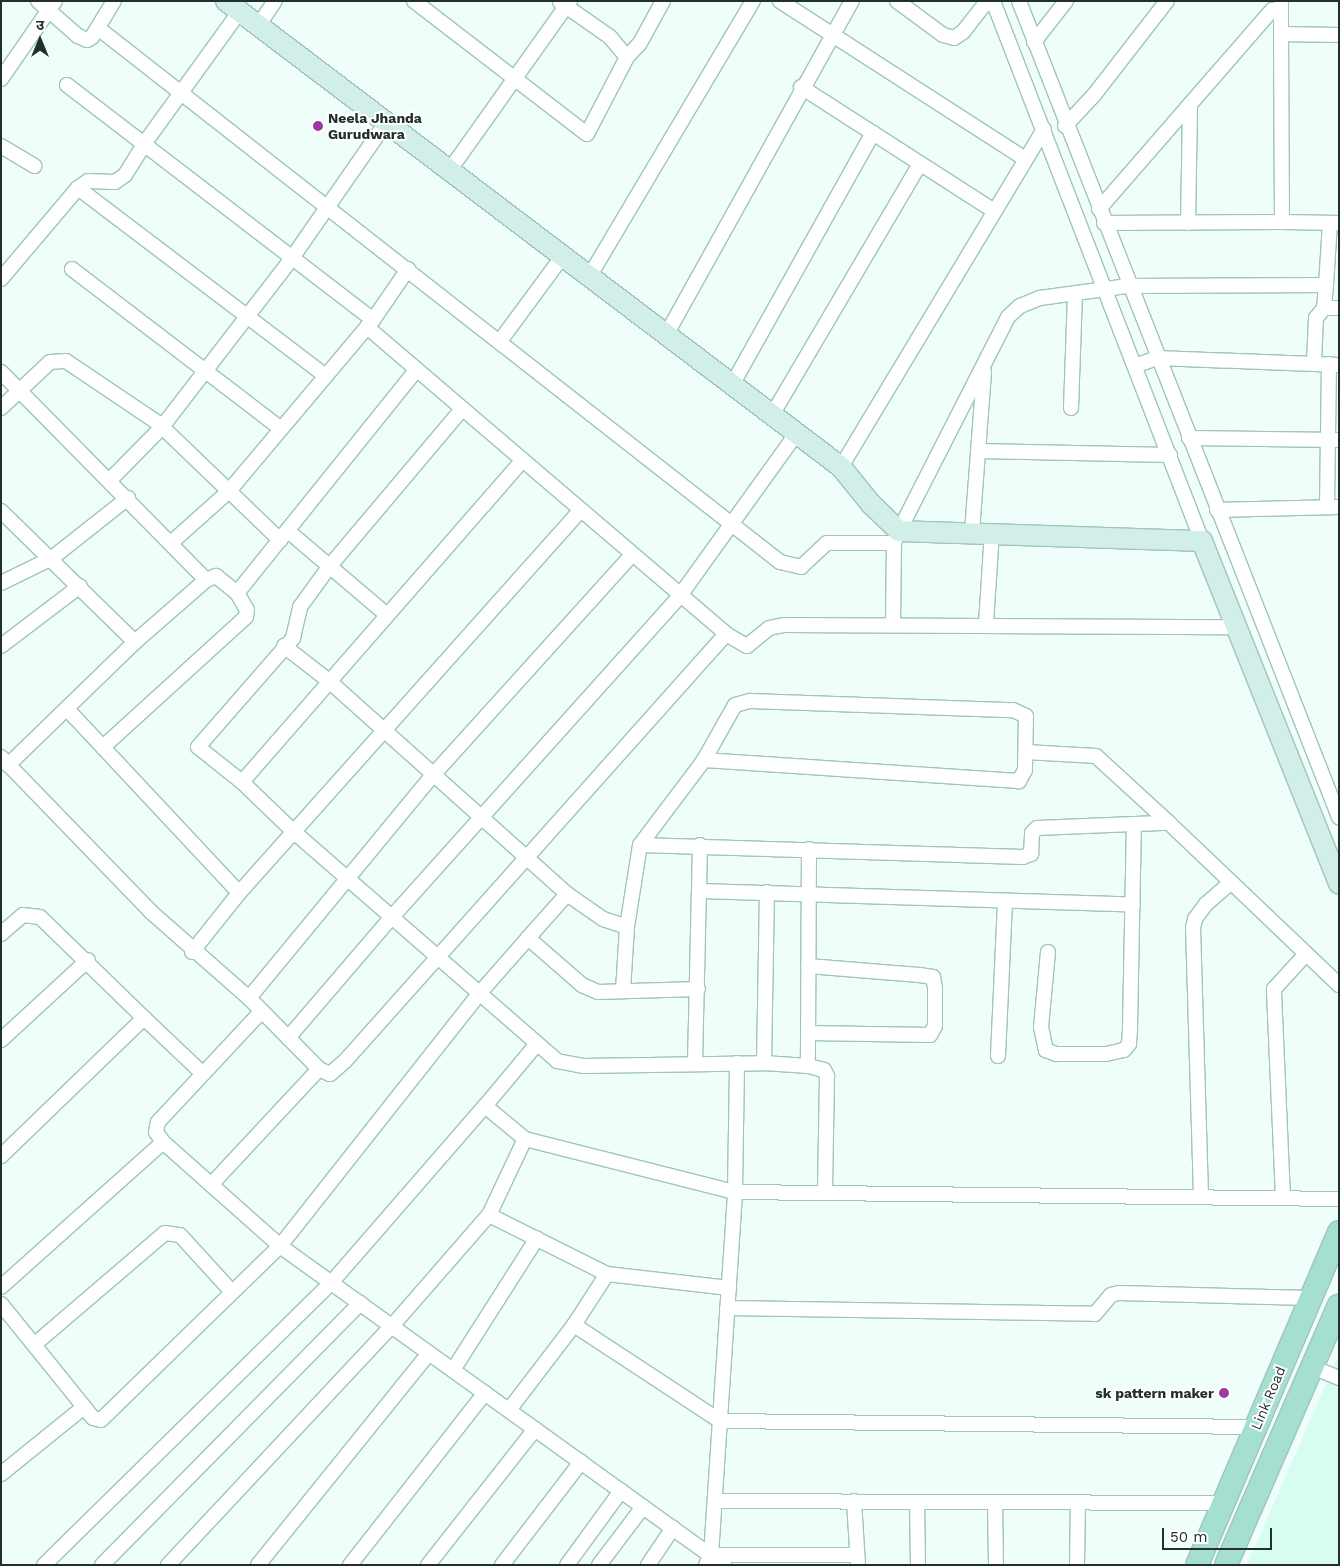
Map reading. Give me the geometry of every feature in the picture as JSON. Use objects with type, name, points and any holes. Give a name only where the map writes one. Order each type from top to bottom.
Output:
[{"type":"main road","name":"Link Road","points":[[1197,1565],[1339,1232]]},
{"type":"main road","name":"Link Road","points":[[1226,1565],[1339,1305]]},
{"type":"street","points":[[38,1],[52,6],[83,39],[92,37],[114,1]]},
{"type":"street","points":[[258,26],[275,1]]},
{"type":"street","points":[[414,1],[587,134],[628,57],[640,44],[663,1]]},
{"type":"street","points":[[589,277],[753,1]]},
{"type":"street","points":[[780,1],[1025,159]]},
{"type":"street","points":[[666,335],[801,87],[852,1]]},
{"type":"street","points":[[897,1],[943,35],[954,38],[964,32],[987,1]]},
{"type":"street","points":[[994,1],[1044,129],[1146,362],[1189,438],[1233,554],[1339,817]]},
{"type":"street","points":[[1018,1],[1104,223],[1115,288],[1146,362],[1170,454],[1202,541],[1339,884]]},
{"type":"street","points":[[1034,42],[1066,1]]},
{"type":"street","points":[[1065,126],[1094,95],[1168,1]]},
{"type":"street","points":[[449,171],[516,79],[565,3],[610,37],[628,57]]},
{"type":"street","points":[[1099,209],[1190,104],[1273,3]]},
{"type":"street","points":[[1273,3],[1281,34],[1282,222]]},
{"type":"street","points":[[1,79],[52,6]]},
{"type":"street","points":[[1,279],[78,188],[95,179],[111,182],[120,180],[182,93],[233,6],[841,467],[897,537]]},
{"type":"street","points":[[98,28],[787,566],[801,567],[827,543],[897,537],[982,532],[1202,541]]},
{"type":"street","points":[[1281,34],[1339,35]]},
{"type":"street","points":[[67,85],[292,258],[370,324],[416,370],[679,597],[726,634],[747,646],[769,628],[779,626],[986,624],[1236,627]]},
{"type":"street","points":[[801,87],[994,211]]},
{"type":"street","points":[[1188,223],[1190,104]]},
{"type":"street","points":[[110,480],[162,427],[292,258],[386,123]]},
{"type":"street","points":[[841,467],[1044,129]]},
{"type":"street","points":[[732,385],[873,133]]},
{"type":"street","points":[[1,146],[34,166]]},
{"type":"street","points":[[772,415],[920,164]]},
{"type":"street","points":[[78,188],[326,376]]},
{"type":"street","points":[[1104,223],[1334,223],[1324,308],[1316,318],[1314,363]]},
{"type":"street","points":[[500,341],[562,257]]},
{"type":"street","points":[[72,269],[281,429]]},
{"type":"street","points":[[172,542],[229,491],[370,324],[408,269]]},
{"type":"street","points":[[893,624],[897,537],[1008,317],[1020,306],[1030,300],[1115,288],[1326,285]]},
{"type":"street","points":[[1071,408],[1075,293]]},
{"type":"street","points":[[1324,308],[1339,308]]},
{"type":"street","points":[[1,408],[50,362],[66,361],[162,427],[229,491],[284,536],[329,567],[387,615]]},
{"type":"street","points":[[1146,362],[1334,364],[1333,507],[1217,510]]},
{"type":"street","points":[[984,366],[979,451],[986,624]]},
{"type":"street","points":[[237,593],[416,370]]},
{"type":"street","points":[[1,372],[172,542],[206,580]]},
{"type":"street","points":[[462,409],[329,567],[300,607],[295,633],[198,747],[242,782],[294,832],[548,1056],[568,1065],[764,1063],[808,1066],[824,1070],[827,1076],[824,1193]]},
{"type":"street","points":[[288,1038],[391,918],[679,597],[734,524],[797,433]]},
{"type":"street","points":[[1189,438],[1333,440]]},
{"type":"street","points":[[979,451],[1170,454]]},
{"type":"street","points":[[242,782],[522,461]]},
{"type":"street","points":[[1,583],[52,558],[128,498]]},
{"type":"street","points":[[1,511],[52,558],[135,642]]},
{"type":"street","points":[[192,952],[239,893],[580,511]]},
{"type":"street","points":[[1211,562],[1233,554]]},
{"type":"street","points":[[249,998],[433,775],[631,556]]},
{"type":"street","points":[[103,748],[246,617],[247,610],[237,593],[216,576],[206,580],[135,642],[68,710],[5,761],[192,952],[249,998],[320,1070],[326,1074],[334,1073],[726,634]]},
{"type":"street","points":[[1,646],[80,586]]},
{"type":"street","points":[[284,646],[329,682],[524,858],[567,894],[603,919],[628,927]]},
{"type":"street","points":[[623,991],[628,927],[640,845],[646,833],[704,760],[735,705],[750,701],[1016,710],[1026,716],[1024,775],[1019,781],[704,760]]},
{"type":"street","points":[[68,710],[239,893]]},
{"type":"street","points":[[1026,752],[1096,756],[1339,985]]},
{"type":"street","points":[[640,845],[700,845],[1027,856],[1031,854],[1032,833],[1037,828],[1168,823]]},
{"type":"street","points":[[1048,952],[1041,1027],[1046,1050],[1056,1054],[1096,1054],[1124,1050],[1129,1044],[1130,1028],[1134,824]]},
{"type":"street","points":[[696,1064],[700,845]]},
{"type":"street","points":[[808,1066],[809,849]]},
{"type":"street","points":[[1200,1196],[1193,928],[1195,919],[1206,904],[1231,882]]},
{"type":"street","points":[[699,891],[1133,905]]},
{"type":"street","points":[[764,1063],[767,892]]},
{"type":"street","points":[[1,1304],[84,1407],[96,1420],[104,1419],[280,1246],[478,995],[567,894]]},
{"type":"street","points":[[998,1056],[1005,900]]},
{"type":"street","points":[[1,934],[23,915],[35,914],[88,960],[144,1018],[203,1074]]},
{"type":"street","points":[[528,938],[590,990],[698,989]]},
{"type":"street","points":[[1283,1198],[1274,989],[1306,954]]},
{"type":"street","points":[[1,1040],[88,960]]},
{"type":"street","points":[[808,966],[919,975],[933,978],[936,988],[935,1026],[930,1036],[808,1033]]},
{"type":"street","points":[[262,1011],[158,1122],[156,1132],[163,1142],[280,1246],[673,1528],[709,1560],[724,1565]]},
{"type":"street","points":[[1,1156],[144,1018]]},
{"type":"street","points":[[44,1565],[331,1283],[536,1045]]},
{"type":"street","points":[[709,1560],[715,1501],[735,1192],[737,1063]]},
{"type":"street","points":[[211,1185],[320,1070]]},
{"type":"street","points":[[485,1106],[525,1139],[735,1192],[1339,1199]]},
{"type":"street","points":[[168,1565],[392,1326],[489,1214],[525,1139]]},
{"type":"street","points":[[1,1287],[163,1142]]},
{"type":"street","points":[[489,1214],[607,1274],[728,1288]]},
{"type":"street","points":[[35,1344],[165,1233],[180,1235],[232,1292]]},
{"type":"street","points":[[452,1370],[537,1238]]},
{"type":"street","points":[[509,1410],[574,1326],[607,1274]]},
{"type":"street","points":[[727,1308],[1095,1314],[1111,1295],[1119,1293],[1310,1298]]},
{"type":"street","points":[[102,1565],[360,1303]]},
{"type":"street","points":[[574,1326],[720,1421],[1256,1427]]},
{"type":"street","points":[[258,1565],[429,1353]]},
{"type":"street","points":[[1312,1367],[1339,1378]]},
{"type":"street","points":[[350,1565],[485,1393]]},
{"type":"street","points":[[2,1472],[84,1407]]},
{"type":"street","points":[[428,1565],[535,1429]]},
{"type":"street","points":[[502,1565],[581,1462]]},
{"type":"street","points":[[568,1565],[621,1491]]},
{"type":"street","points":[[715,1501],[1223,1503]]},
{"type":"street","points":[[709,1560],[857,1560],[854,1501]]},
{"type":"street","points":[[917,1502],[918,1565]]},
{"type":"street","points":[[995,1502],[996,1565]]},
{"type":"street","points":[[1077,1565],[1078,1502]]},
{"type":"street","points":[[599,1565],[643,1507]]},
{"type":"street","points":[[648,1565],[673,1528]]},
{"type":"shaded area","points":[[1339,1354],[1339,1565],[1247,1565]]},
{"type":"place","name":"Neela Jhanda Gurudwara","points":[[318,126]]},
{"type":"place","name":"sk pattern maker","points":[[1224,1393]]}]
